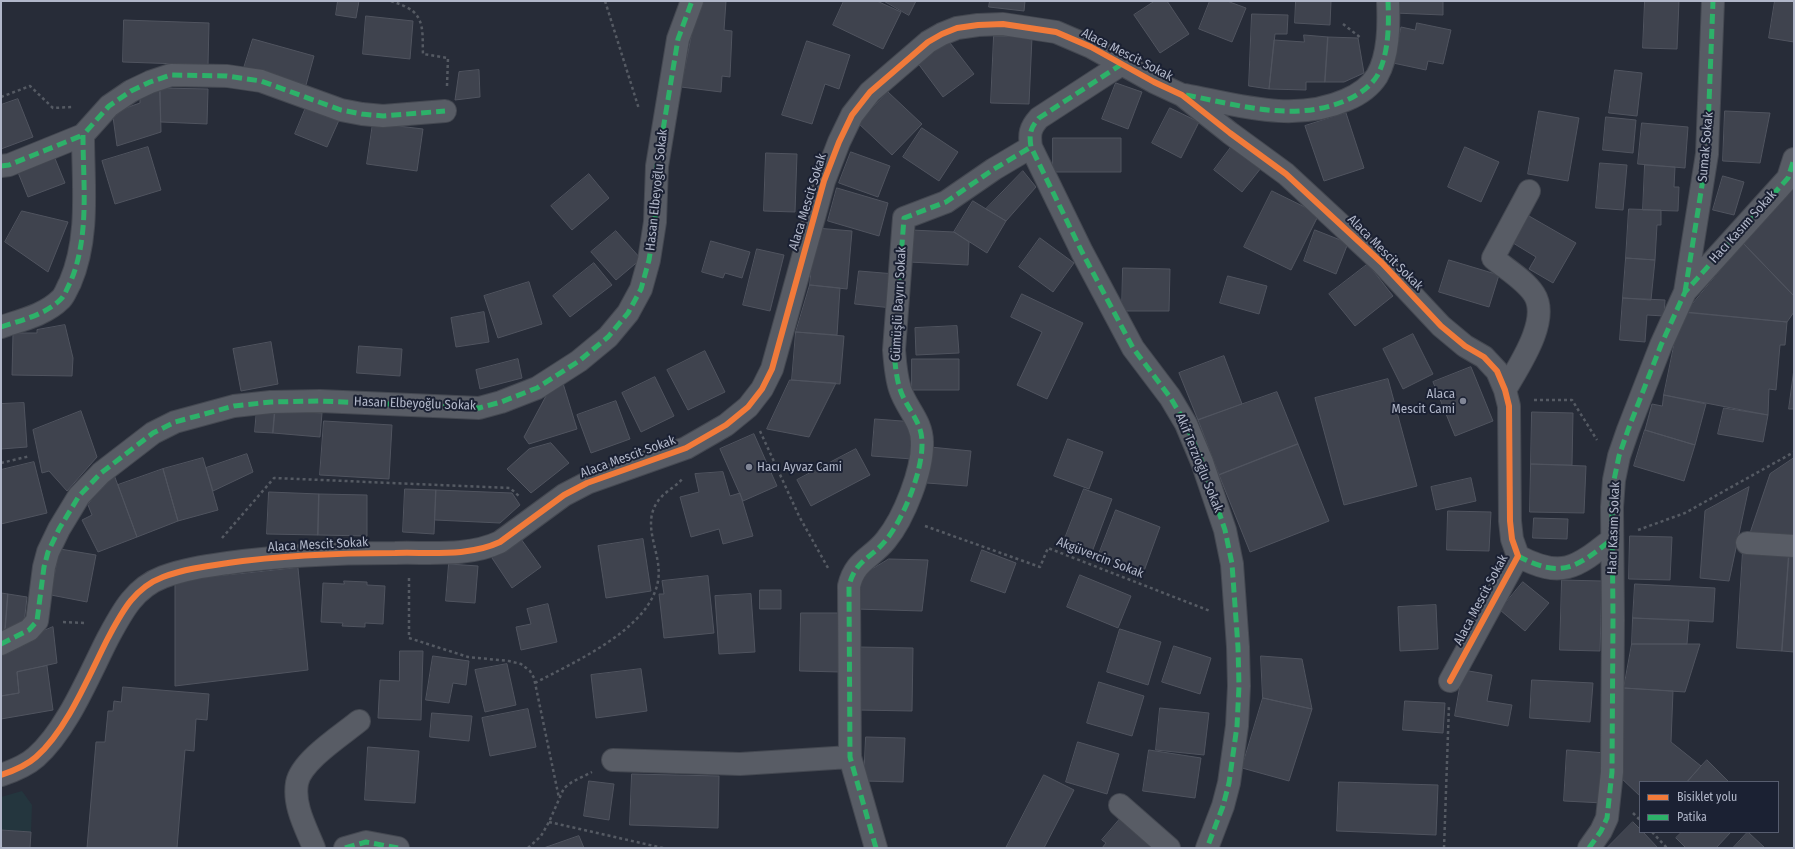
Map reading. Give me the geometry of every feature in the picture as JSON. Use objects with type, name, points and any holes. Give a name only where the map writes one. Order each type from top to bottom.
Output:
[{"type":"street","name":"Hasan Elbeyoğlu Sokak","points":[[36,620],[41,583],[48,552],[59,529],[73,506],[101,473],[153,433],[175,422],[234,406],[271,402],[320,401],[479,408],[501,402],[537,388],[579,361],[608,337],[628,313],[641,289],[649,260],[655,222],[657,166],[678,39],[692,1]]},
{"type":"street","points":[[1182,94],[1281,112],[1308,112],[1331,107],[1354,97],[1368,86],[1377,76],[1382,64],[1386,44],[1388,1]]},
{"type":"street","name":"Sumak Sokak","points":[[1685,292],[1707,154],[1713,1]]},
{"type":"street","name":"Alaca Mescit Sokak","points":[[1,776],[26,764],[35,758],[47,746],[82,688],[122,612],[134,596],[148,585],[163,577],[196,568],[267,558],[468,551],[488,548],[500,542],[564,494],[587,483],[686,448],[726,425],[748,407],[762,389],[772,369],[824,181],[839,142],[852,115],[870,92],[928,42],[957,28],[978,24],[1002,24],[1056,32],[1091,47],[1154,82],[1182,94],[1230,133],[1286,174],[1382,264],[1441,326],[1465,346],[1484,358],[1497,371],[1506,394],[1510,426],[1510,521],[1512,539],[1518,556],[1450,681]]},
{"type":"street","name":"Akif Terzioğlu Sokak","points":[[1122,64],[1039,118],[1031,126],[1029,136],[1031,147],[1082,252],[1133,348],[1170,398],[1186,424],[1202,462],[1225,530],[1232,564],[1239,686],[1234,756],[1223,806],[1207,848]]},
{"type":"street","points":[[1,166],[83,135],[109,106],[131,91],[150,82],[171,75],[227,76],[261,81],[341,110],[362,114],[383,116],[446,110]]},
{"type":"street","points":[[1,327],[48,310],[63,298],[73,275],[81,248],[84,227],[83,135]]},
{"type":"street","name":"Gümüşlü Bayırı Sokak","points":[[876,848],[850,757],[848,605],[851,575],[858,565],[879,549],[886,540],[912,492],[922,454],[922,440],[919,424],[900,390],[894,350],[904,218],[946,202],[994,169],[1031,147]]},
{"type":"street","name":"Hacı Kasım Sokak","points":[[1589,848],[1601,831],[1607,818],[1612,772],[1613,618],[1611,540],[1612,507],[1616,470],[1628,430],[1661,345],[1685,292],[1792,171]]},
{"type":"street","points":[[1506,394],[1530,345],[1538,324],[1538,308],[1535,294],[1493,258],[1529,191]]},
{"type":"street","points":[[1518,556],[1534,564],[1550,569],[1566,568],[1590,557],[1611,540]]},
{"type":"street","points":[[1747,543],[1794,546]]},
{"type":"street","points":[[1,644],[29,630],[36,620]]},
{"type":"street","points":[[314,848],[299,813],[296,795],[297,783],[302,770],[359,721]]},
{"type":"street","points":[[613,760],[740,764],[850,757]]},
{"type":"street","points":[[1120,805],[1170,848]]},
{"type":"street","points":[[345,848],[366,842],[398,848]]},
{"type":"path","points":[[391,1],[408,7],[421,21],[423,54],[448,58],[446,110]]},
{"type":"path","points":[[605,1],[641,113]]},
{"type":"path","points":[[1,97],[30,86],[53,108],[80,107],[99,117]]},
{"type":"path","points":[[1506,394],[1572,400],[1616,470]]},
{"type":"path","points":[[748,407],[799,516],[829,571]]},
{"type":"path","points":[[534,682],[600,648],[635,621],[647,606],[655,592],[659,571],[651,534],[651,522],[658,500],[679,483],[683,477],[686,448]]},
{"type":"path","points":[[1611,540],[1685,513],[1794,452]]},
{"type":"path","points":[[1,463],[30,456]]},
{"type":"path","points":[[196,568],[274,478],[510,488],[538,514]]},
{"type":"path","points":[[409,552],[409,638],[468,657],[509,661],[521,664],[530,671],[534,682],[559,798]]},
{"type":"path","points":[[36,620],[115,625]]},
{"type":"path","points":[[1444,848],[1450,681]]},
{"type":"path","points":[[528,848],[541,836],[564,788],[572,782],[613,760]]},
{"type":"path","points":[[549,822],[663,848]]},
{"type":"path","points":[[1653,833],[1667,848]]},
{"type":"shaded area","points":[[22,791],[32,805],[31,832],[1,830],[1,797]]},
{"type":"building","points":[[338,1],[359,1],[356,18],[336,15]]},
{"type":"building","points":[[703,1],[726,1],[724,30],[732,31],[730,77],[722,76],[721,92],[681,87],[692,32]]},
{"type":"building","points":[[844,1],[877,1],[901,12],[883,49],[833,25]]},
{"type":"building","points":[[884,1],[916,1],[909,15]]},
{"type":"building","points":[[990,1],[1025,1],[1024,11],[989,7]]},
{"type":"building","points":[[1155,1],[1167,1],[1189,34],[1160,53],[1134,15]]},
{"type":"building","points":[[1210,1],[1227,1],[1246,8],[1232,42],[1199,29]]},
{"type":"building","points":[[1296,1],[1331,1],[1330,25],[1295,23]]},
{"type":"building","points":[[1395,1],[1443,1],[1443,15],[1394,13]]},
{"type":"building","points":[[1645,1],[1679,1],[1677,49],[1643,48]]},
{"type":"building","points":[[1775,1],[1794,1],[1794,42],[1769,38]]},
{"type":"building","points":[[1252,14],[1288,15],[1287,34],[1275,34],[1269,89],[1249,86]]},
{"type":"building","points":[[366,16],[413,21],[410,59],[363,54]]},
{"type":"building","points":[[124,20],[209,23],[208,65],[123,62]]},
{"type":"building","points":[[1417,23],[1451,30],[1443,64],[1428,61],[1426,70],[1393,63],[1401,27],[1415,30]]},
{"type":"building","points":[[1304,35],[1328,37],[1325,82],[1306,82],[1306,90],[1269,89],[1274,40],[1304,42]]},
{"type":"building","points":[[994,36],[1032,37],[1029,104],[991,103]]},
{"type":"building","points":[[1328,37],[1358,38],[1364,73],[1344,82],[1325,82]]},
{"type":"building","points":[[253,39],[314,56],[306,85],[244,68]]},
{"type":"building","points":[[947,39],[974,74],[943,97],[917,62]]},
{"type":"building","points":[[807,41],[850,55],[839,89],[825,84],[812,124],[782,115]]},
{"type":"building","points":[[479,70],[480,97],[455,100],[459,72]]},
{"type":"building","points":[[1615,70],[1642,73],[1637,116],[1609,113]]},
{"type":"building","points":[[1116,83],[1142,92],[1128,129],[1102,119]]},
{"type":"building","points":[[160,88],[161,132],[117,146],[113,117],[118,114],[117,111],[140,103],[140,99]]},
{"type":"building","points":[[160,88],[208,89],[207,124],[161,122]]},
{"type":"building","points":[[888,92],[922,124],[892,155],[858,123]]},
{"type":"building","points":[[18,99],[33,137],[1,149],[1,105]]},
{"type":"building","points":[[307,105],[340,118],[327,147],[295,134]]},
{"type":"building","points":[[1170,108],[1199,122],[1181,158],[1152,143]]},
{"type":"building","points":[[1539,111],[1579,118],[1568,181],[1528,174]]},
{"type":"building","points":[[1725,111],[1770,113],[1760,163],[1723,161]]},
{"type":"building","points":[[1346,113],[1364,168],[1324,181],[1305,126]]},
{"type":"building","points":[[1606,117],[1636,120],[1633,153],[1603,150]]},
{"type":"building","points":[[373,123],[423,129],[417,171],[367,164]]},
{"type":"building","points":[[1642,123],[1688,127],[1685,168],[1638,164]]},
{"type":"building","points":[[922,128],[958,152],[939,181],[903,157]]},
{"type":"building","points":[[1053,138],[1121,138],[1121,172],[1053,172]]},
{"type":"building","points":[[1232,146],[1261,168],[1242,192],[1214,170]]},
{"type":"building","points":[[148,147],[161,190],[115,204],[102,161]]},
{"type":"building","points":[[1465,147],[1499,162],[1481,202],[1448,187]]},
{"type":"building","points":[[851,152],[890,166],[878,197],[839,183]]},
{"type":"building","points":[[766,153],[797,154],[795,212],[764,211]]},
{"type":"building","points":[[54,156],[65,183],[28,197],[17,170]]},
{"type":"building","points":[[1600,163],[1627,165],[1623,210],[1596,208]]},
{"type":"building","points":[[1645,165],[1675,167],[1674,187],[1679,187],[1678,211],[1643,210]]},
{"type":"building","points":[[1023,171],[1036,187],[1006,221],[986,209]]},
{"type":"building","points":[[589,174],[609,198],[572,230],[551,206]]},
{"type":"building","points":[[1723,176],[1744,182],[1734,215],[1713,210]]},
{"type":"building","points":[[837,188],[888,203],[879,236],[828,221]]},
{"type":"building","points":[[1790,189],[1794,189],[1794,296],[1743,243]]},
{"type":"building","points":[[1272,191],[1319,214],[1291,270],[1244,247]]},
{"type":"building","points":[[973,201],[1006,221],[987,253],[954,232]]},
{"type":"building","points":[[1629,209],[1661,210],[1661,225],[1657,225],[1655,260],[1626,258]]},
{"type":"building","points":[[22,211],[68,222],[48,272],[5,242]]},
{"type":"building","points":[[1529,216],[1576,243],[1553,283],[1529,269],[1536,257],[1513,243]]},
{"type":"building","points":[[816,228],[852,231],[847,289],[810,285]]},
{"type":"building","points":[[911,230],[954,232],[969,242],[968,265],[909,262]]},
{"type":"building","points":[[1315,230],[1348,243],[1336,274],[1304,261]]},
{"type":"building","points":[[616,231],[641,259],[616,280],[591,252]]},
{"type":"building","points":[[1040,238],[1074,263],[1053,292],[1019,267]]},
{"type":"building","points":[[711,241],[750,252],[742,278],[725,273],[723,278],[702,272]]},
{"type":"building","points":[[1743,243],[1794,296],[1794,312],[1787,322],[1686,312]]},
{"type":"building","points":[[757,249],[784,255],[770,311],[743,305]]},
{"type":"building","points":[[1626,258],[1655,260],[1651,300],[1623,298]]},
{"type":"building","points":[[1449,260],[1499,275],[1489,307],[1439,292]]},
{"type":"building","points":[[594,263],[612,285],[570,317],[553,296]]},
{"type":"building","points":[[1368,264],[1393,296],[1355,326],[1329,294]]},
{"type":"building","points":[[1123,268],[1170,269],[1169,311],[1122,311]]},
{"type":"building","points":[[859,271],[895,274],[892,308],[855,304]]},
{"type":"building","points":[[1228,276],[1267,286],[1259,314],[1220,303]]},
{"type":"building","points":[[529,282],[542,324],[498,338],[484,296]]},
{"type":"building","points":[[810,285],[840,288],[837,335],[796,332]]},
{"type":"building","points":[[1022,294],[1083,323],[1047,399],[1017,385],[1042,332],[1011,317]]},
{"type":"building","points":[[1623,298],[1665,300],[1664,316],[1647,315],[1645,342],[1620,340]]},
{"type":"building","points":[[484,312],[489,342],[456,347],[451,318]]},
{"type":"building","points":[[1681,312],[1787,322],[1785,345],[1780,345],[1776,390],[1769,389],[1768,415],[1664,395]]},
{"type":"building","points":[[65,325],[73,358],[72,376],[12,375],[13,333],[37,333],[37,330]]},
{"type":"building","points":[[957,326],[959,353],[916,355],[915,328]]},
{"type":"building","points":[[796,332],[844,336],[840,384],[792,380]]},
{"type":"building","points":[[1413,334],[1433,374],[1403,389],[1383,349]]},
{"type":"building","points":[[271,342],[278,384],[241,391],[233,349]]},
{"type":"building","points":[[359,346],[402,349],[400,376],[357,373]]},
{"type":"building","points":[[705,351],[725,392],[688,410],[667,370]]},
{"type":"building","points":[[1224,356],[1242,404],[1198,420],[1179,373]]},
{"type":"building","points":[[518,359],[522,378],[480,389],[476,370]]},
{"type":"building","points":[[912,359],[959,359],[959,390],[912,390]]},
{"type":"building","name":"Alaca Mescit Cami","points":[[1471,367],[1493,421],[1455,436],[1433,382]]},
{"type":"building","points":[[1794,369],[1794,409],[1789,409]]},
{"type":"building","points":[[655,377],[674,416],[641,432],[622,393]]},
{"type":"building","points":[[1388,379],[1417,486],[1344,505],[1315,398]]},
{"type":"building","points":[[562,380],[577,429],[529,444],[524,437],[546,396]]},
{"type":"building","points":[[790,380],[836,383],[809,437],[767,429]]},
{"type":"building","points":[[1277,392],[1298,444],[1219,475],[1198,420]]},
{"type":"building","points":[[1664,395],[1706,404],[1695,445],[1645,430],[1652,404],[1662,406]]},
{"type":"building","points":[[616,401],[630,439],[591,453],[577,415]]},
{"type":"building","points":[[24,403],[27,447],[1,449],[1,404]]},
{"type":"building","points":[[1724,408],[1768,415],[1763,442],[1718,434]]},
{"type":"building","points":[[257,409],[275,410],[273,433],[255,432]]},
{"type":"building","points":[[275,410],[322,413],[320,437],[273,433]]},
{"type":"building","points":[[81,411],[97,457],[67,491],[49,471],[42,473],[33,430]]},
{"type":"building","points":[[1532,412],[1573,413],[1572,465],[1531,464]]},
{"type":"building","points":[[875,419],[915,422],[912,459],[872,456]]},
{"type":"building","points":[[324,421],[392,425],[389,479],[320,475]]},
{"type":"building","points":[[1645,430],[1695,445],[1684,481],[1634,466]]},
{"type":"building","name":"Hacı Ayvaz Cami","points":[[754,434],[777,486],[743,501],[720,449]]},
{"type":"building","points":[[1068,439],[1103,452],[1089,489],[1054,476]]},
{"type":"building","points":[[551,443],[569,463],[531,493],[507,469],[529,449]]},
{"type":"building","points":[[1298,444],[1329,521],[1250,552],[1219,475]]},
{"type":"building","points":[[930,447],[971,451],[967,486],[927,483]]},
{"type":"building","points":[[856,449],[870,475],[811,506],[797,480]]},
{"type":"building","points":[[247,454],[253,472],[213,491],[206,468]]},
{"type":"building","points":[[203,458],[218,510],[178,521],[163,469]]},
{"type":"building","points":[[1794,458],[1794,535],[1750,533],[1770,474]]},
{"type":"building","points":[[34,462],[47,513],[1,524],[1,470]]},
{"type":"building","points":[[1531,464],[1586,466],[1584,513],[1530,512]]},
{"type":"building","points":[[163,469],[178,521],[137,537],[118,485]]},
{"type":"building","points":[[113,472],[137,537],[98,552],[82,520],[92,515],[88,505]]},
{"type":"building","points":[[723,472],[730,496],[740,493],[753,536],[723,544],[719,529],[691,537],[680,497],[699,492],[695,474]]},
{"type":"building","points":[[1471,478],[1476,501],[1436,510],[1431,487]]},
{"type":"building","points":[[1749,487],[1729,581],[1700,578],[1705,511]]},
{"type":"building","points":[[405,489],[436,490],[434,534],[403,532]]},
{"type":"building","points":[[1084,489],[1112,499],[1092,552],[1064,541]]},
{"type":"building","points":[[436,490],[512,493],[520,505],[500,523],[435,520]]},
{"type":"building","points":[[269,492],[319,494],[318,535],[267,534]]},
{"type":"building","points":[[319,494],[367,495],[367,536],[318,535]]},
{"type":"building","points":[[1116,510],[1160,527],[1144,571],[1099,554]]},
{"type":"building","points":[[1448,511],[1491,512],[1489,551],[1447,550]]},
{"type":"building","points":[[1534,518],[1568,519],[1567,539],[1533,538]]},
{"type":"building","points":[[1630,536],[1672,537],[1670,580],[1629,579]]},
{"type":"building","points":[[521,539],[541,567],[512,588],[492,558]]},
{"type":"building","points":[[643,539],[651,591],[606,598],[598,546]]},
{"type":"building","points":[[60,549],[96,555],[87,602],[51,595]]},
{"type":"building","points":[[982,550],[1016,563],[1005,593],[971,581]]},
{"type":"building","points":[[1743,551],[1789,554],[1782,651],[1737,648]]},
{"type":"building","points":[[1789,554],[1794,554],[1794,652],[1782,651]]},
{"type":"building","points":[[889,559],[928,560],[922,611],[855,609],[861,576]]},
{"type":"building","points":[[449,564],[478,566],[475,603],[446,601]]},
{"type":"building","points":[[298,568],[308,670],[175,686],[175,581]]},
{"type":"building","points":[[1080,575],[1131,596],[1118,628],[1067,607]]},
{"type":"building","points":[[708,576],[714,633],[664,638],[659,594],[664,594],[662,581]]},
{"type":"building","points":[[1562,580],[1602,581],[1600,651],[1560,650]]},
{"type":"building","points":[[344,581],[367,582],[367,585],[385,586],[383,624],[365,623],[365,627],[342,626],[343,623],[321,622],[323,583],[344,584]]},
{"type":"building","points":[[1523,582],[1549,603],[1525,631],[1500,610]]},
{"type":"building","points":[[1635,584],[1715,588],[1713,622],[1633,618]]},
{"type":"building","points":[[760,590],[781,590],[781,609],[760,609]]},
{"type":"building","points":[[1,593],[8,594],[5,632],[1,634]]},
{"type":"building","points":[[8,594],[27,597],[24,624],[5,632]]},
{"type":"building","points":[[751,594],[755,652],[719,654],[715,596]]},
{"type":"building","points":[[548,604],[557,642],[521,650],[516,627],[531,624],[527,609]]},
{"type":"building","points":[[1436,605],[1438,649],[1400,651],[1398,607]]},
{"type":"building","points":[[801,613],[842,613],[840,672],[800,671]]},
{"type":"building","points":[[1633,618],[1689,620],[1687,644],[1632,644]]},
{"type":"building","points":[[53,627],[57,663],[17,672],[19,693],[1,696],[1,649]]},
{"type":"building","points":[[1120,629],[1161,642],[1148,685],[1107,672]]},
{"type":"building","points":[[1632,644],[1700,644],[1685,692],[1624,688]]},
{"type":"building","points":[[1174,646],[1211,658],[1200,694],[1162,682]]},
{"type":"building","points":[[858,647],[913,648],[912,711],[857,710]]},
{"type":"building","points":[[400,651],[423,651],[421,720],[378,718],[380,680],[399,681]]},
{"type":"building","points":[[433,656],[469,661],[466,685],[453,683],[449,703],[426,700]]},
{"type":"building","points":[[1261,656],[1302,659],[1312,709],[1263,698]]},
{"type":"building","points":[[507,664],[516,705],[485,712],[475,670]]},
{"type":"building","points":[[47,666],[53,710],[1,719],[1,696],[19,693],[17,672]]},
{"type":"building","points":[[641,669],[647,711],[596,718],[591,675]]},
{"type":"building","points":[[1463,670],[1492,675],[1487,701],[1512,705],[1508,726],[1455,716]]},
{"type":"building","points":[[1532,680],[1593,683],[1590,722],[1530,718]]},
{"type":"building","points":[[1099,682],[1144,696],[1132,736],[1087,723]]},
{"type":"building","points":[[123,687],[209,694],[207,720],[196,719],[194,751],[185,750],[177,848],[87,848],[96,742],[105,742],[108,711],[113,711],[114,701],[121,702]]},
{"type":"building","points":[[1624,688],[1673,691],[1671,742],[1701,766],[1688,781],[1639,781],[1639,795],[1619,776]]},
{"type":"building","points":[[1263,698],[1312,709],[1289,781],[1242,768]]},
{"type":"building","points":[[1405,701],[1445,703],[1443,733],[1403,730]]},
{"type":"building","points":[[1160,708],[1209,713],[1204,755],[1156,750]]},
{"type":"building","points":[[528,709],[536,747],[490,756],[482,718]]},
{"type":"building","points":[[432,713],[472,716],[469,741],[430,737]]},
{"type":"building","points":[[866,737],[905,738],[903,782],[864,781]]},
{"type":"building","points":[[1078,742],[1119,754],[1107,794],[1066,782]]},
{"type":"building","points":[[368,747],[419,751],[415,803],[365,800]]},
{"type":"building","points":[[1149,750],[1201,758],[1195,798],[1143,791]]},
{"type":"building","points":[[1567,750],[1606,753],[1603,803],[1564,801]]},
{"type":"building","points":[[1707,760],[1728,781],[1688,781]]},
{"type":"building","points":[[632,774],[719,776],[718,828],[630,825]]},
{"type":"building","points":[[1044,775],[1074,790],[1044,848],[1006,848]]},
{"type":"building","points":[[589,781],[614,784],[609,820],[584,816]]},
{"type":"building","points":[[1339,782],[1438,785],[1436,835],[1337,831]]},
{"type":"building","points":[[1120,819],[1154,848],[1102,848],[1106,843],[1102,840]]},
{"type":"building","points":[[1633,822],[1639,828],[1639,833],[1644,833],[1658,848],[1607,848]]},
{"type":"building","points":[[1,830],[31,832],[30,848],[1,848]]},
{"type":"building","points":[[1681,833],[1730,833],[1716,848],[1686,848],[1676,838]]},
{"type":"building","points":[[1747,833],[1749,833],[1765,848],[1733,848]]},
{"type":"building","points":[[579,836],[584,848],[544,848]]},
{"type":"marked path","points":[[1,644],[29,630],[37,621],[44,567],[48,552],[59,529],[79,496],[101,473],[153,433],[175,422],[234,406],[271,402],[320,401],[479,408],[501,402],[537,388],[579,361],[608,337],[628,313],[641,289],[649,260],[655,222],[657,166],[678,39],[692,1]]},
{"type":"marked path","points":[[1186,95],[1247,107],[1287,111],[1327,107],[1347,100],[1371,84],[1381,67],[1386,49],[1388,1]]},
{"type":"marked path","points":[[1685,292],[1707,154],[1713,1]]},
{"type":"marked path","points":[[1122,64],[1039,118],[1032,128],[1030,142],[1031,147],[1082,252],[1133,348],[1170,397],[1186,424],[1202,462],[1225,530],[1232,564],[1238,647],[1239,686],[1237,726],[1229,783],[1223,806],[1207,848]]},
{"type":"marked path","points":[[1,327],[41,313],[55,305],[65,293],[76,265],[83,229],[83,135],[109,106],[131,91],[150,82],[171,75],[227,76],[261,81],[341,110],[362,114],[383,116],[445,111]]},
{"type":"marked path","points":[[1,166],[9,165],[83,135]]},
{"type":"marked path","points":[[876,848],[850,757],[849,586],[859,565],[886,540],[893,531],[906,507],[916,480],[921,453],[921,434],[917,421],[900,389],[894,350],[904,218],[946,202],[994,169],[1031,147]]},
{"type":"marked path","points":[[1589,848],[1601,831],[1607,818],[1612,772],[1612,507],[1614,480],[1619,456],[1661,345],[1685,292],[1788,178],[1794,159]]},
{"type":"marked path","points":[[1518,556],[1546,567],[1568,567],[1588,558],[1611,540]]},
{"type":"marked path","points":[[345,848],[366,842],[398,848]]},
{"type":"cycle path","points":[[1,775],[28,763],[47,746],[67,717],[124,610],[144,588],[163,577],[196,568],[291,556],[374,553],[449,553],[488,547],[500,542],[564,495],[587,483],[686,448],[726,425],[748,407],[762,389],[772,369],[824,181],[839,142],[852,115],[870,92],[928,42],[957,28],[978,25],[1003,24],[1056,32],[1091,47],[1154,82],[1182,95],[1230,133],[1286,174],[1382,263],[1441,326],[1465,346],[1484,357],[1497,371],[1505,390],[1509,406],[1510,521],[1512,539],[1518,556],[1450,681]]},
{"type":"place","name":"Alaca Mescit Cami","points":[[1463,401]]},
{"type":"place","name":"Hacı Ayvaz Cami","points":[[749,467]]}]
